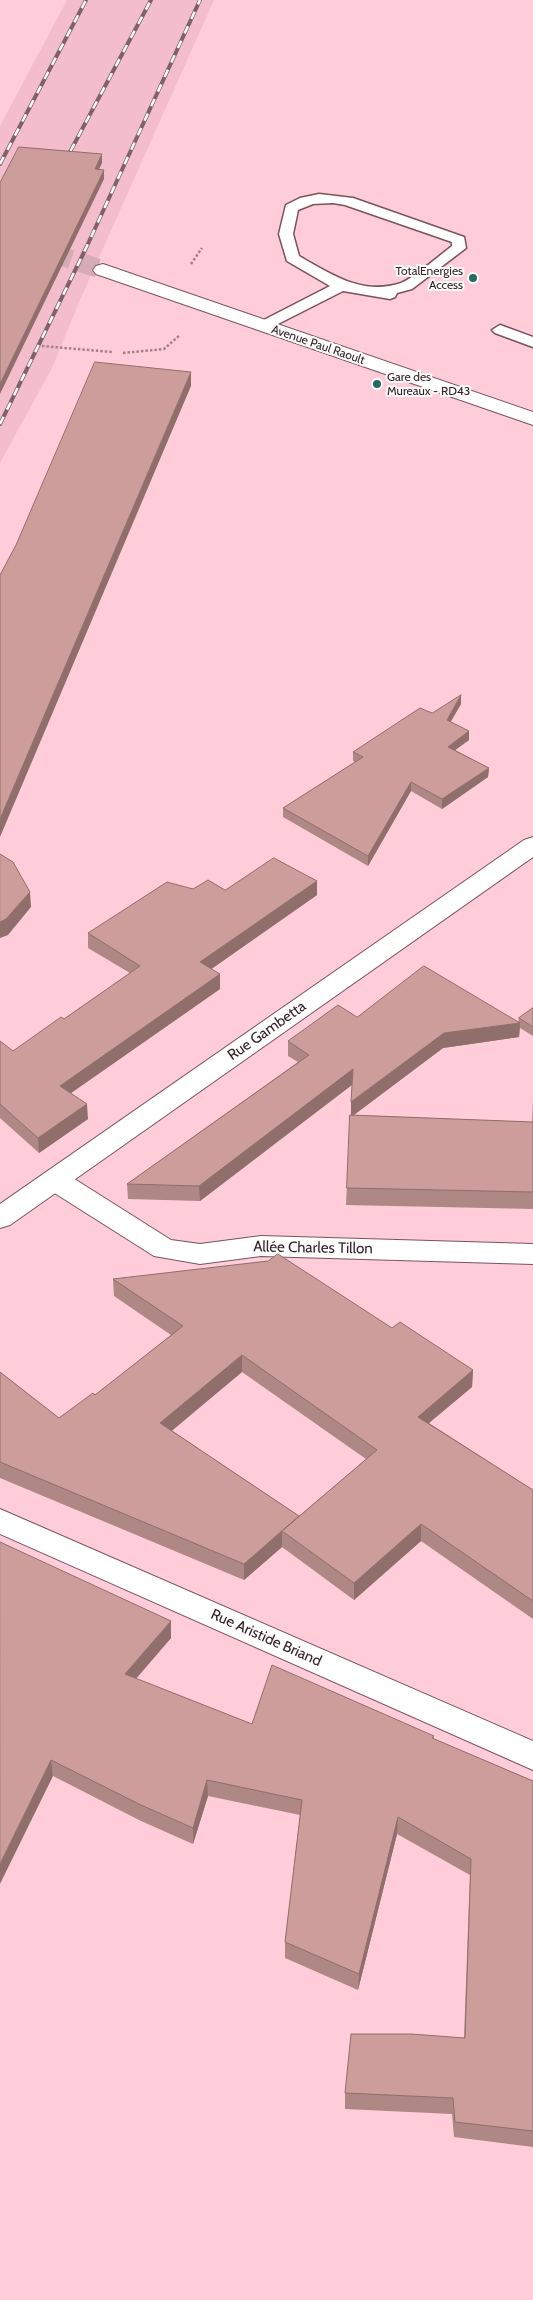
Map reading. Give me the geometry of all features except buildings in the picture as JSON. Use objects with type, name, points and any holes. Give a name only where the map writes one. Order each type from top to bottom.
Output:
[{"type":"main road","name":"Avenue Paul Raoult","points":[[102,270],[533,419]]},
{"type":"main road","name":"Rue Gambetta","points":[[0,1218],[533,845]]},
{"type":"main road","name":"Allée Charles Tillon","points":[[55,1180],[164,1249],[200,1254],[261,1246],[533,1254]]},
{"type":"main road","name":"Rue Aristide Briand","points":[[0,1521],[533,1756]]},
{"type":"lane","points":[[377,292],[407,286],[459,248],[459,240],[348,201],[330,197],[302,201],[291,208],[286,234],[292,258],[341,286],[407,298]]},
{"type":"lane","points":[[263,326],[341,286]]},
{"type":"lane","points":[[500,330],[533,342]]},
{"type":"path","points":[[42,346],[112,352]]},
{"type":"shaded area","points":[[67,0],[214,0],[80,300],[52,368],[0,463],[0,126]]},
{"type":"tunnel","points":[[0,236],[103,270]]},
{"type":"railway","points":[[0,164],[86,0]]},
{"type":"railway","points":[[63,165],[151,0]]},
{"type":"railway","points":[[0,424],[87,246],[200,0]]},
{"type":"place","name":"TotalEnergies Access","points":[[473,278]]},
{"type":"place","name":"Gare des Mureaux - RD43","points":[[377,384]]}]
